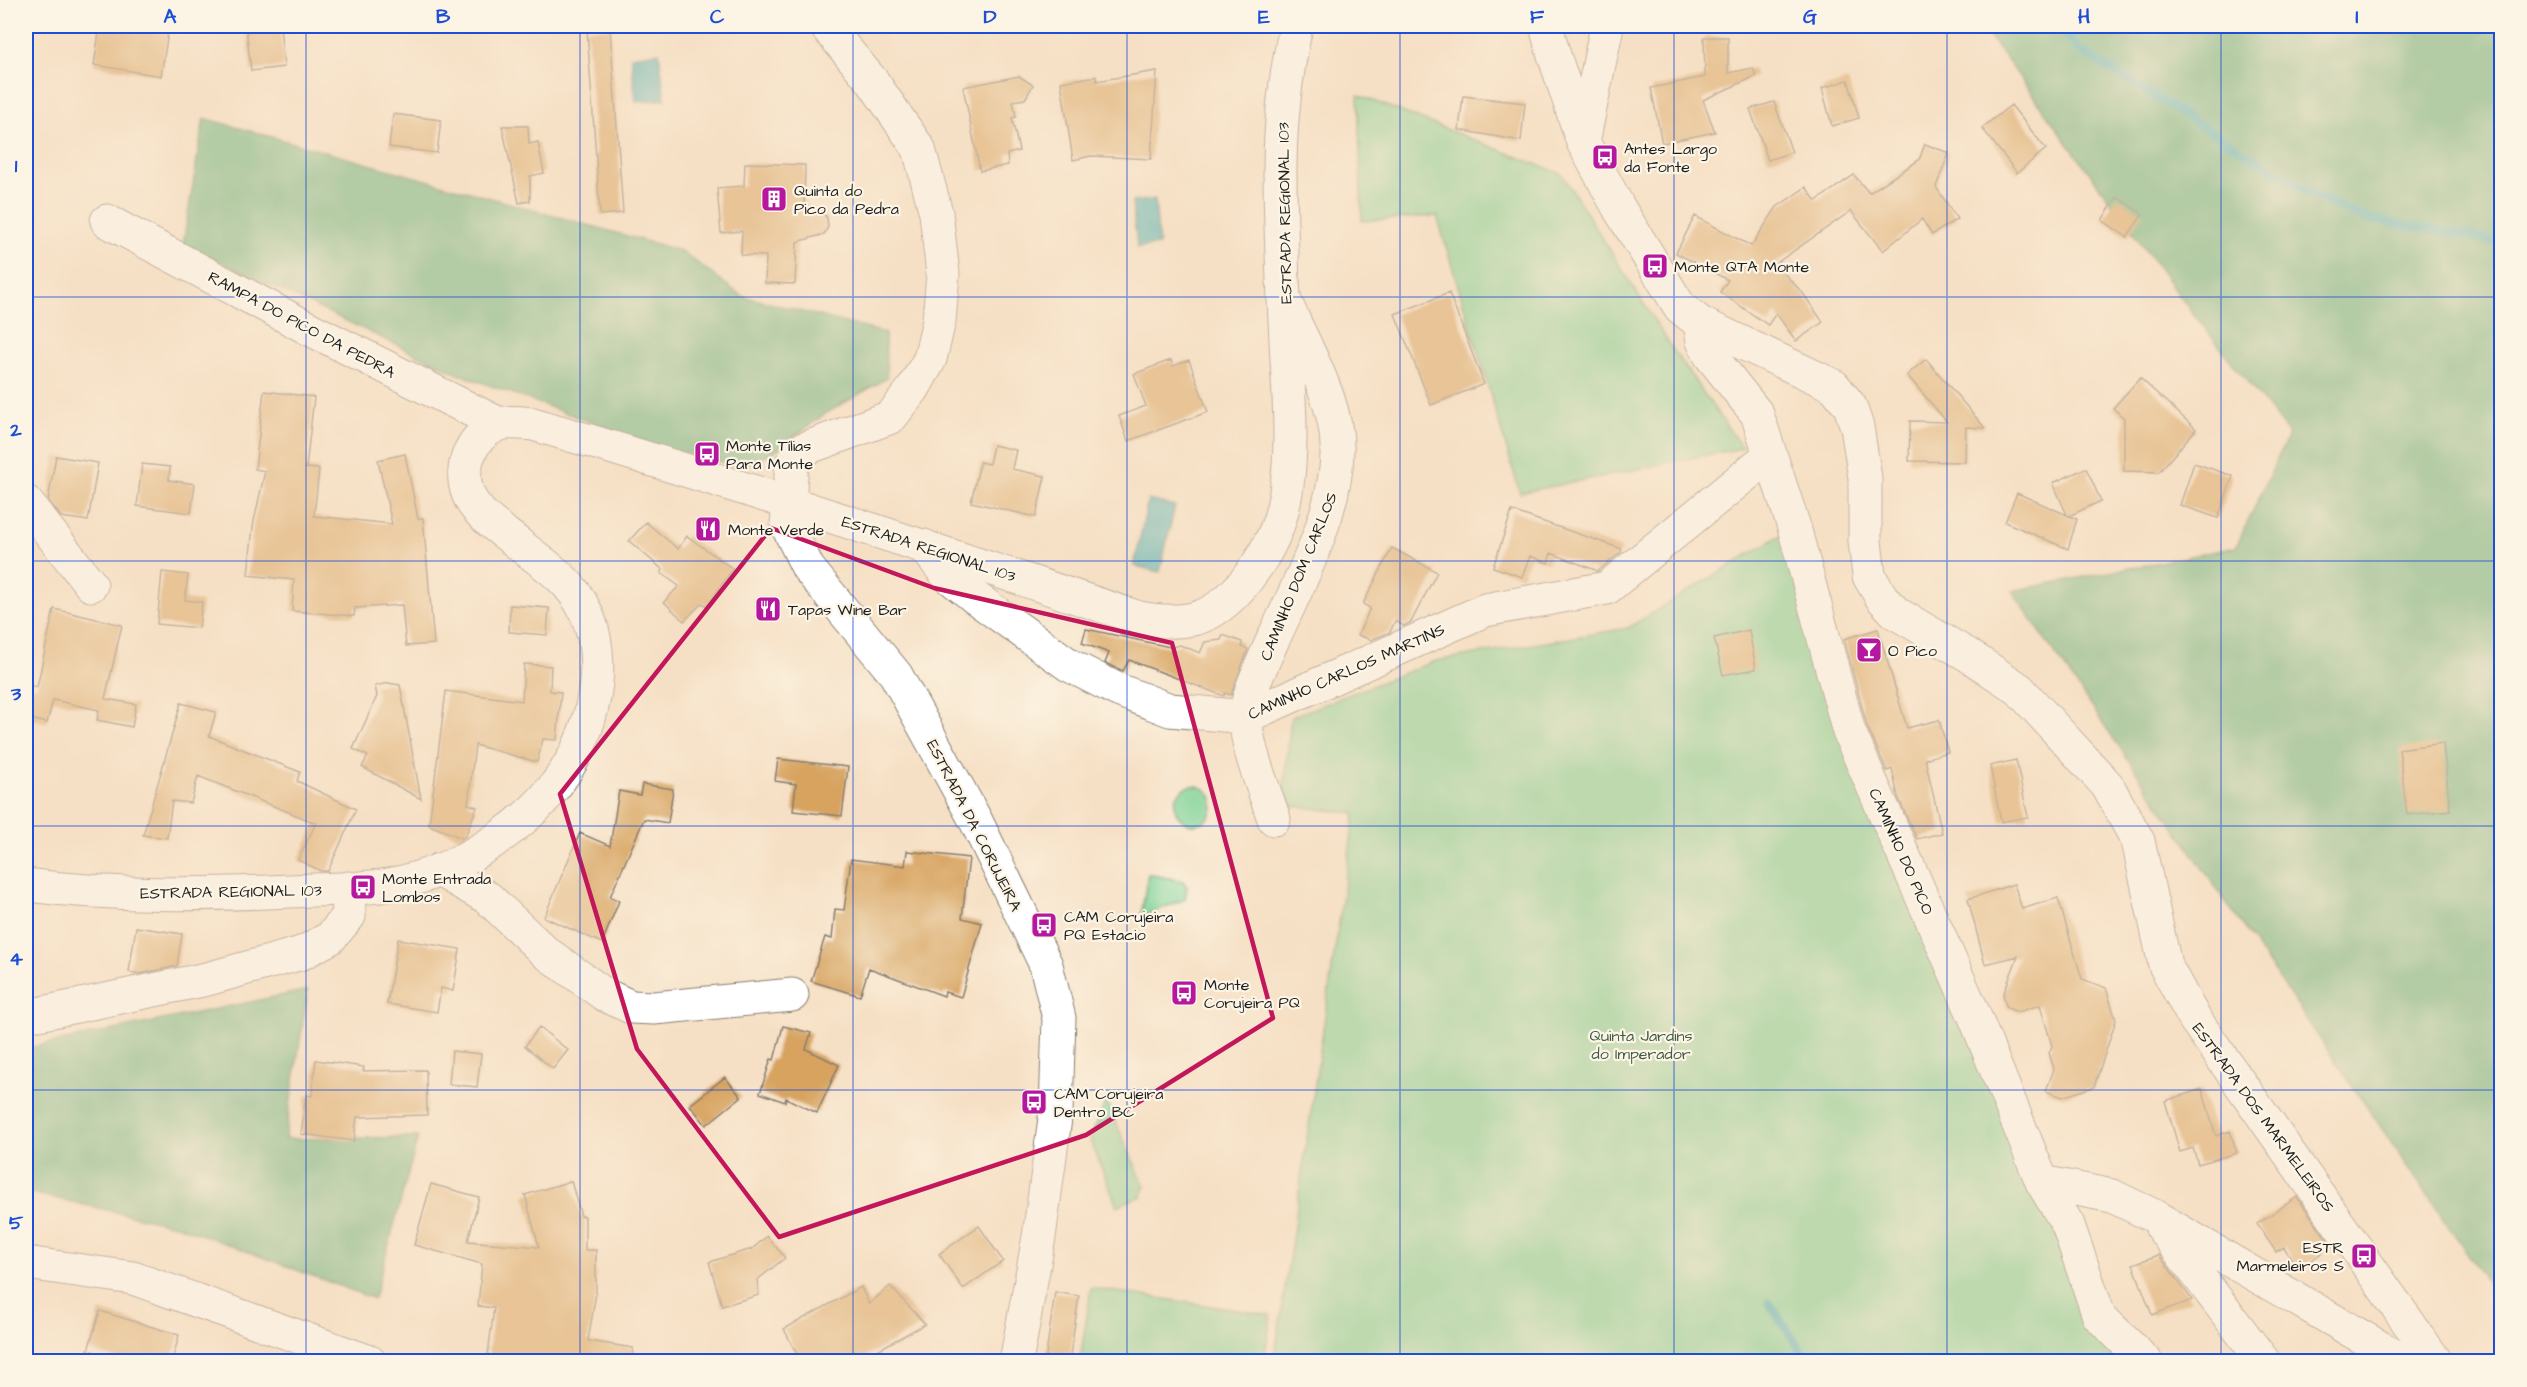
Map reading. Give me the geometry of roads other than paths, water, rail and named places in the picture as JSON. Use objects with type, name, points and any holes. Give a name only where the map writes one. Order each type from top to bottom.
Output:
[{"type":"main road","name":"ESTRADA DA CORUJEIRA","points":[[826,26],[873,82],[919,149],[937,224],[943,274],[939,321],[930,359],[913,389],[891,417],[801,450],[792,463],[787,525],[808,568],[896,675],[976,821],[1046,965],[1059,1018],[1056,1111],[1039,1237],[1016,1362]]},
{"type":"main road","name":"ESTRADA REGIONAL 103","points":[[26,885],[79,892],[224,894],[388,885],[439,870],[523,822],[563,775],[579,746],[598,677],[594,636],[579,600],[567,584],[484,516],[471,500],[465,484],[468,453],[485,432],[499,424],[533,424],[924,546],[1139,618],[1164,621],[1194,619],[1211,611],[1232,595],[1264,556],[1282,514],[1286,487],[1290,412],[1280,169],[1283,110],[1296,26]]},
{"type":"main road","name":"ESTRADA DOS MARMELEIROS","points":[[1546,26],[1552,52],[1583,142],[1620,210],[1680,307],[1700,323],[1834,386],[1850,406],[1857,427],[1865,478],[1865,541],[1869,576],[1882,598],[1896,613],[1968,655],[2019,689],[2107,785],[2138,841],[2165,965],[2194,1018],[2436,1362]]},
{"type":"main road","points":[[1583,142],[1607,26]]},
{"type":"main road","name":"RAMPA DO PICO DA PEDRA","points":[[108,221],[306,327],[499,424]]},
{"type":"main road","name":"CAMINHO DOM CARLOS","points":[[1274,819],[1248,740],[1245,717],[1256,679],[1323,522],[1336,480],[1337,443],[1331,408],[1284,300]]},
{"type":"main road","name":"CAMINHO DO PICO","points":[[1700,323],[1703,341],[1710,355],[1757,414],[1797,537],[1849,732],[1975,1017],[2042,1182],[2068,1225],[2099,1316],[2146,1362]]},
{"type":"main road","name":"CAMINHO CARLOS MARTINS","points":[[924,546],[947,575],[1069,665],[1118,690],[1170,710],[1245,717],[1485,610],[1607,588],[1770,455]]},
{"type":"main road","points":[[26,502],[92,585]]},
{"type":"main road","points":[[439,870],[488,898],[545,952],[604,995],[632,1007],[654,1008],[792,995]]},
{"type":"main road","points":[[26,1013],[38,1014],[207,979],[302,953],[330,938],[349,916],[348,888]]},
{"type":"main road","points":[[2042,1182],[2112,1197],[2152,1215],[2405,1362]]},
{"type":"main road","points":[[2152,1215],[2264,1362]]},
{"type":"main road","points":[[26,1263],[133,1278],[370,1362]]},
{"type":"water","points":[[659,52],[665,99],[636,102],[631,56]]},
{"type":"water","points":[[1155,199],[1159,245],[1137,248],[1132,202]]},
{"type":"water","points":[[1148,500],[1175,506],[1160,572],[1134,566]]},
{"type":"waterway","points":[[2058,26],[2079,50],[2312,194],[2364,218],[2502,242]]},
{"type":"waterway","points":[[1769,1303],[1809,1362]]},
{"type":"place","name":"Antes Largo da Fonte","points":[[1605,157]]},
{"type":"place","name":"Quinta do Pico da Pedra","points":[[774,199]]},
{"type":"place","name":"Monte QTA Monte","points":[[1655,266]]},
{"type":"place","name":"Monte Tílias Para Monte","points":[[707,454]]},
{"type":"place","name":"Monte Verde","points":[[708,529]]},
{"type":"place","name":"Tapas Wine Bar","points":[[768,609]]},
{"type":"place","name":"O Pico","points":[[1869,650]]},
{"type":"place","name":"Monte Entrada Lombos","points":[[363,887]]},
{"type":"place","name":"CAM Corujeira PQ Estacio","points":[[1044,925]]},
{"type":"place","name":"Monte Corujeira PQ","points":[[1184,993]]},
{"type":"place","name":"CAM Corujeira Dentro BC","points":[[1034,1102]]},
{"type":"place","name":"ESTR Marmeleiros S","points":[[2364,1256]]},
{"type":"park label","name":"Quinta Jardins do Imperador","points":[[1641,1044]]}]
